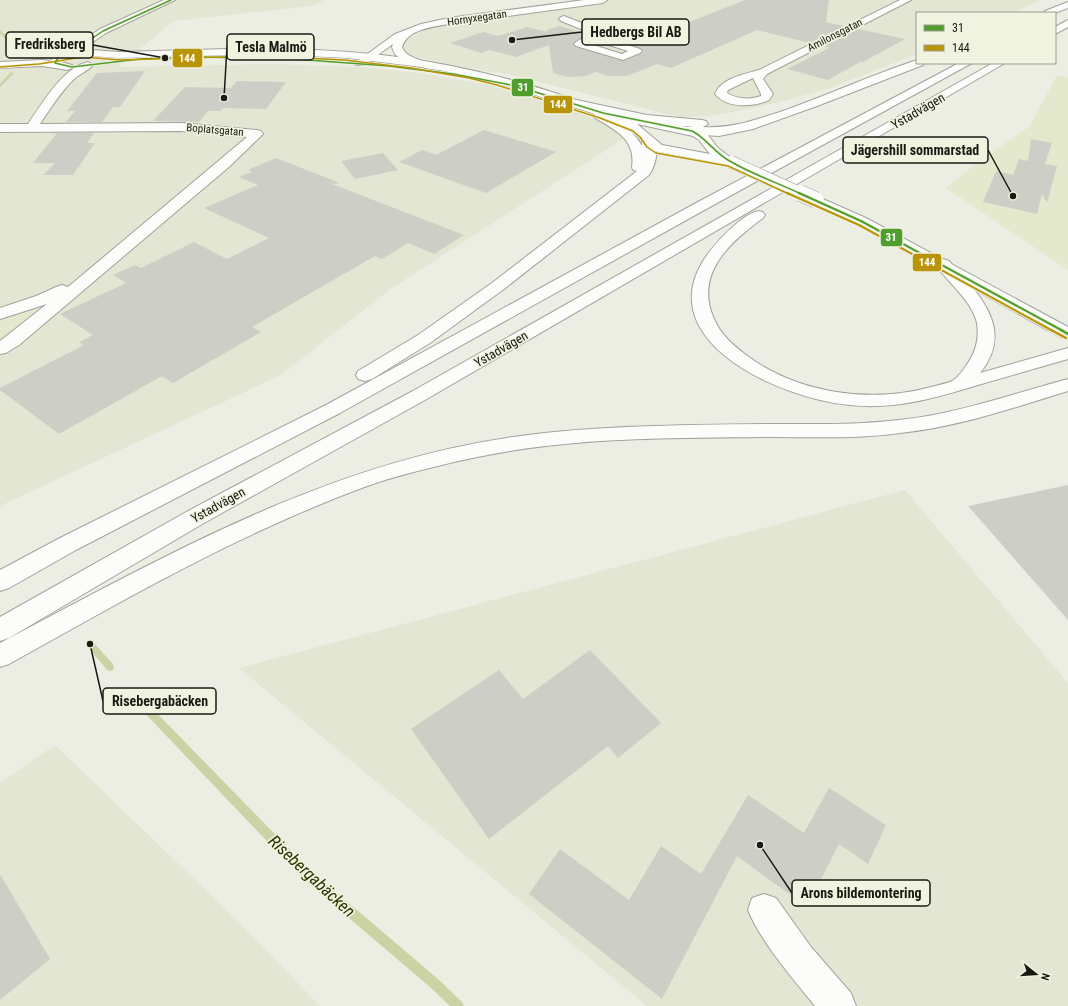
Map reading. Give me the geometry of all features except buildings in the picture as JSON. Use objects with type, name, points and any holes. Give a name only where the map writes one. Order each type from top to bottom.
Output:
[{"type":"main road","points":[[66,81],[60,66],[55,61],[67,55],[103,31],[171,0]]},
{"type":"main road","name":"Hornyxegatan","points":[[369,61],[390,41],[407,32],[424,26],[449,21],[603,0]]},
{"type":"main road","name":"Amilonsgatan","points":[[763,72],[907,0]]},
{"type":"main road","points":[[1051,12],[1068,6]]},
{"type":"main road","points":[[1056,14],[1068,6]]},
{"type":"main road","points":[[545,8],[561,19],[599,33],[579,44],[623,57],[637,51],[592,37]]},
{"type":"main road","points":[[1056,30],[1068,23]]},
{"type":"main road","points":[[32,128],[66,81],[81,68],[104,60],[106,57],[94,47],[93,43],[95,38],[103,31]]},
{"type":"main road","points":[[407,32],[398,40],[397,50],[404,56],[418,62],[470,73],[518,86],[602,113],[636,127],[653,146],[663,150],[730,162]]},
{"type":"main road","points":[[369,61],[397,45]]},
{"type":"main road","points":[[0,62],[83,52],[260,51],[319,53],[466,76],[518,86]]},
{"type":"main road","points":[[0,65],[34,63],[60,66],[91,65],[136,59],[222,57],[369,61],[439,67]]},
{"type":"main road","points":[[68,544],[138,498],[338,391],[399,355],[498,286],[644,172],[648,167],[650,158],[648,140],[651,134],[658,131],[673,129],[714,132],[729,131],[749,126],[847,92],[917,64]]},
{"type":"main road","name":"Ystadvägen","points":[[0,581],[68,544],[333,409],[703,205],[965,64]]},
{"type":"main road","name":"Ystadvägen","points":[[0,630],[196,517],[418,396],[998,64]]},
{"type":"main road","points":[[567,102],[629,116],[677,123],[731,123],[779,116]]},
{"type":"main road","points":[[567,102],[618,126],[630,136],[638,148],[640,157],[638,167],[615,194]]},
{"type":"main road","points":[[602,113],[686,130],[700,135],[714,151],[730,162],[861,221],[943,264],[1068,334]]},
{"type":"main road","name":"Boplatsgatan","points":[[0,128],[181,127],[257,134],[225,163],[13,341],[0,349]]},
{"type":"main road","points":[[849,150],[838,164],[750,221],[725,242],[709,261],[702,279],[699,296],[713,334],[726,348],[762,373],[804,390],[859,400],[887,401],[908,398],[1068,353]]},
{"type":"main road","points":[[943,264],[970,295],[979,308],[986,324],[988,340],[983,355],[974,371],[960,384]]},
{"type":"main road","name":"Boplatsgatan","points":[[0,314],[42,300],[96,271]]},
{"type":"main road","points":[[0,656],[184,557],[277,513],[403,466],[462,452],[511,444],[597,436],[684,432],[879,429],[931,422],[984,411],[1068,386]]},
{"type":"main road","points":[[764,910],[799,959],[838,1006]]},
{"type":"shaded area","points":[[0,0],[324,0],[312,6],[174,21],[117,67],[271,64],[361,67],[418,73],[490,85],[586,115],[611,126],[625,138],[389,290],[281,375],[0,506]]},
{"type":"shaded area","points":[[579,0],[1041,0],[1016,12],[916,12],[916,54],[828,89],[776,103],[712,116],[679,117],[507,74],[439,64],[411,55],[404,50],[402,46],[409,39],[423,31],[419,24],[474,14]]},
{"type":"shaded area","points":[[1057,75],[1068,77],[1068,270],[946,188],[982,159],[1030,126]]},
{"type":"shaded area","points":[[36,310],[37,313],[0,339],[0,321]]},
{"type":"shaded area","points":[[905,490],[1068,683],[1068,1006],[647,1006],[239,668]]},
{"type":"shaded area","points":[[55,745],[239,922],[320,1006],[0,1006],[0,783]]},
{"type":"waterway","name":"Risebergabäcken","points":[[0,31],[13,45],[13,54]]},
{"type":"waterway","name":"Risebergabäcken","points":[[0,86],[12,73]]},
{"type":"waterway","name":"Risebergabäcken","points":[[90,644],[110,667]]},
{"type":"waterway","name":"Risebergabäcken","points":[[141,703],[307,875],[434,983],[458,1006]]},
{"type":"transit line","name":"31","points":[[171,0],[103,31],[75,50],[58,58],[55,63],[66,67],[77,67],[119,60],[200,57],[325,60],[421,69],[516,86],[603,113],[692,131],[700,135],[714,151],[729,161],[861,221],[1068,334]]},
{"type":"transit line","name":"144","points":[[0,67],[39,64],[83,57],[120,60],[260,56],[344,60],[411,68],[469,78],[497,85],[600,118],[633,131],[640,137],[647,147],[656,153],[728,166],[859,225],[1066,338]]},
{"type":"place","name":"Hedbergs Bil AB","points":[[512,40]]},
{"type":"place","name":"Fredriksberg","points":[[165,58]]},
{"type":"place","name":"Tesla Malmö","points":[[224,98]]},
{"type":"place","name":"Jägershill sommarstad","points":[[1013,196]]},
{"type":"place","name":"Risebergabäcken","points":[[90,644]]},
{"type":"place","name":"Arons bildemontering","points":[[760,845]]}]
